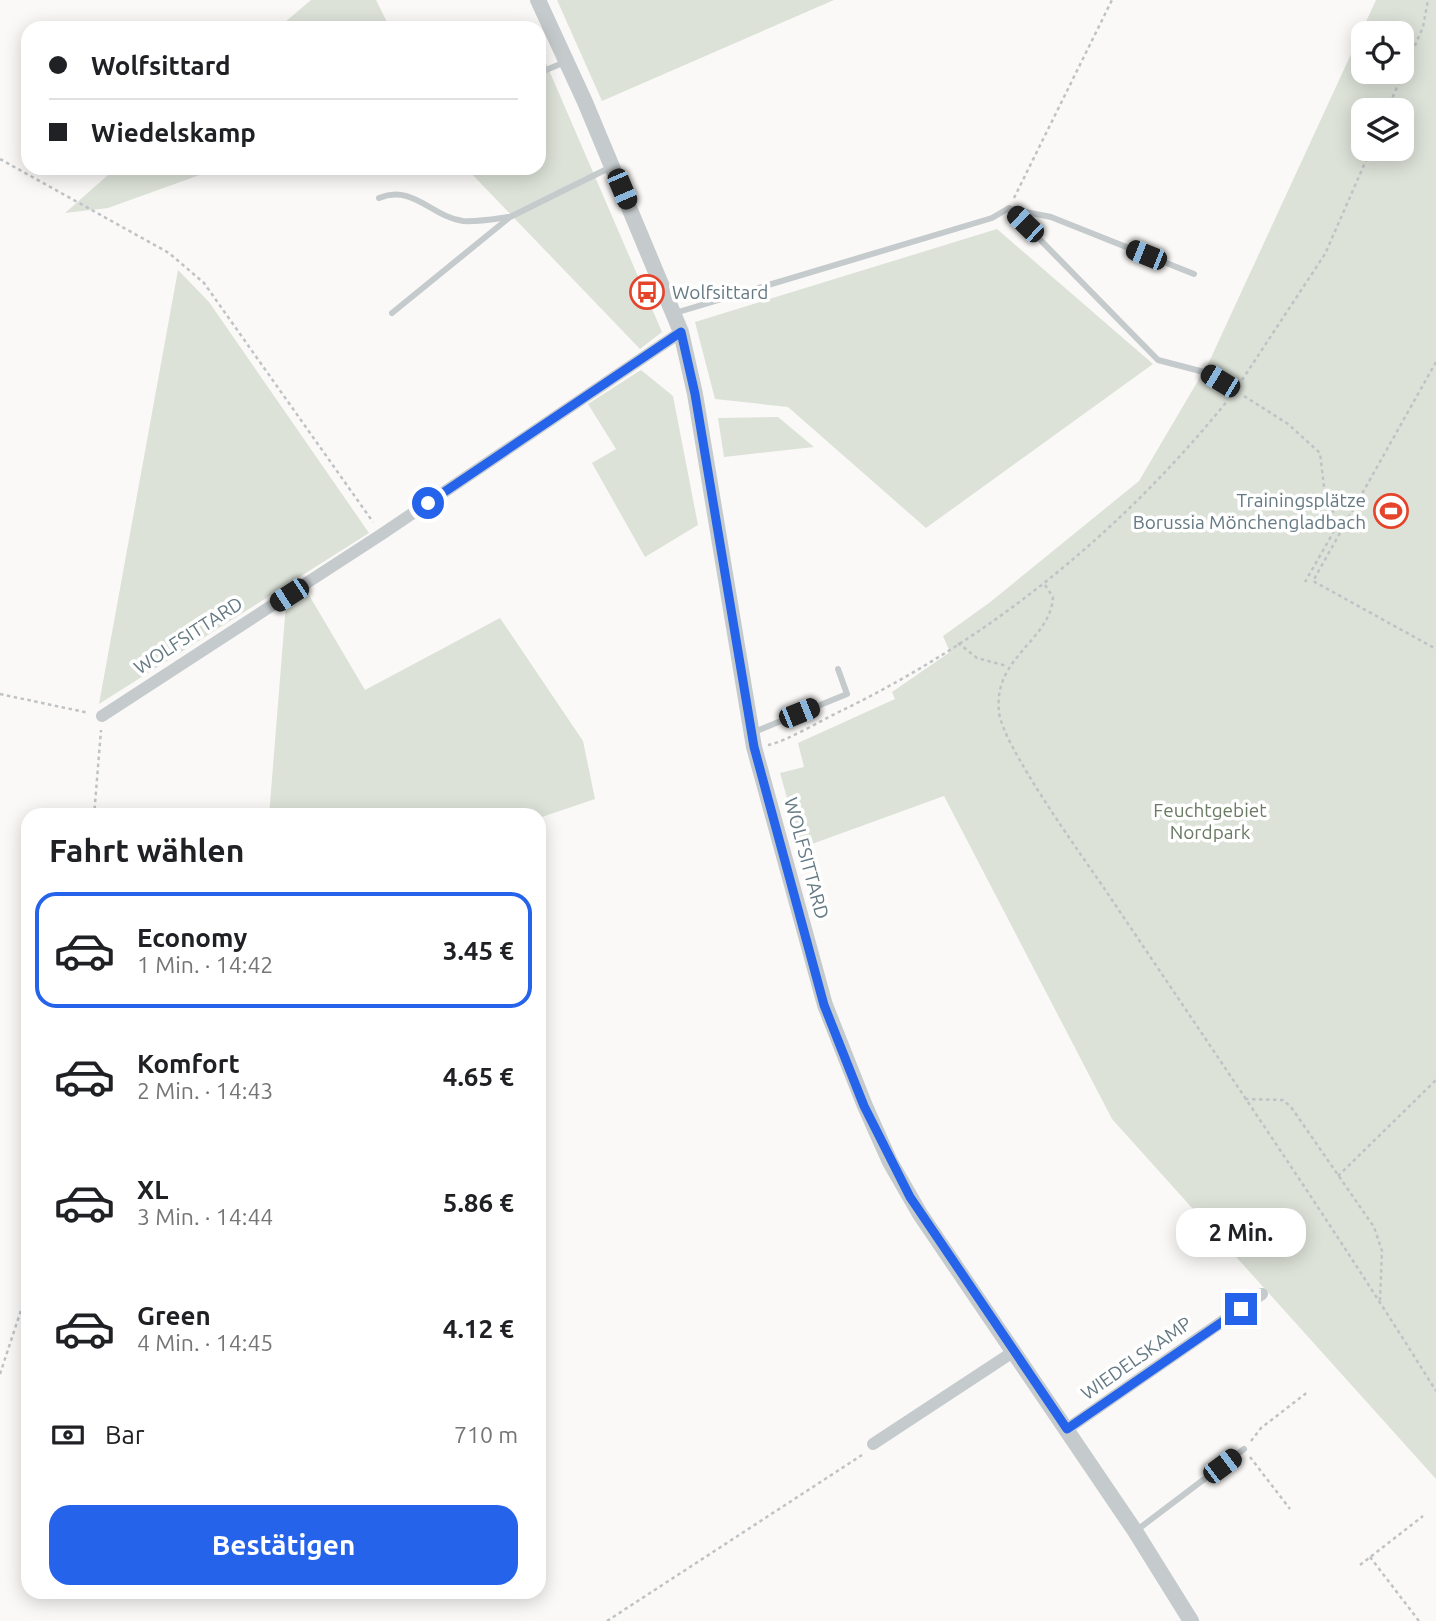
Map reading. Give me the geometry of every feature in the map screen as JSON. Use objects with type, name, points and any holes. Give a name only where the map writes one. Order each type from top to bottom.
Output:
[{"type":"street","name":"WOLFSITTARD","points":[[538,0],[612,166],[681,332],[695,394],[753,740],[824,1005],[843,1057],[890,1163],[914,1204],[1135,1531],[1191,1621]]},
{"type":"street","name":"WOLFSITTARD","points":[[102,716],[382,534],[681,332]]},
{"type":"street","name":"WIEDELSKAMP","points":[[1067,1429],[1262,1294]]},
{"type":"street","points":[[873,1444],[1013,1352]]},
{"type":"lane","points":[[546,70],[566,62]]},
{"type":"lane","points":[[392,313],[510,217],[612,166]]},
{"type":"lane","points":[[379,198],[387,195],[410,195],[441,214],[462,221],[510,217]]},
{"type":"lane","points":[[675,313],[992,218],[1009,208],[1051,217],[1194,274]]},
{"type":"lane","points":[[1009,208],[1158,360],[1204,372],[1235,390]]},
{"type":"lane","points":[[753,740],[847,694],[838,669]]},
{"type":"lane","points":[[1135,1531],[1244,1450]]},
{"type":"path","points":[[1009,208],[1112,0]]},
{"type":"path","points":[[1392,98],[1423,27],[1428,0]]},
{"type":"path","points":[[0,159],[21,171]]},
{"type":"path","points":[[29,175],[169,253],[204,283],[382,534]]},
{"type":"path","points":[[1436,362],[1313,581],[1436,649]]},
{"type":"path","points":[[1235,390],[1288,424],[1320,453],[1324,487],[1333,505],[1333,533],[1305,582]]},
{"type":"path","points":[[753,740],[773,744],[862,700],[958,643],[1045,585],[1053,597],[1049,615],[1009,666],[1001,684],[999,712],[1008,737],[1066,831],[1380,1302],[1436,1391]]},
{"type":"path","points":[[958,643],[977,658],[1009,666]]},
{"type":"path","points":[[0,694],[102,716],[95,808]]},
{"type":"path","points":[[1338,1176],[1436,1080]]},
{"type":"path","points":[[1245,1099],[1283,1100],[1374,1227],[1382,1251],[1380,1302]]},
{"type":"path","points":[[0,1374],[21,1310]]},
{"type":"path","points":[[1290,1509],[1244,1450],[1261,1428],[1309,1391]]},
{"type":"path","points":[[607,1621],[868,1451],[873,1444]]},
{"type":"path","points":[[1360,1565],[1423,1516]]},
{"type":"path","points":[[1370,1557],[1419,1621]]},
{"type":"green space","points":[[311,0],[376,0],[386,21],[286,21]]},
{"type":"green space","points":[[557,0],[834,0],[602,101]]},
{"type":"green space","name":"Feuchtgebiet Nordpark","points":[[1376,0],[1436,0],[1436,1479],[1112,1119],[944,796],[801,848],[780,773],[804,767],[798,743],[895,699],[892,692],[950,652],[943,636],[989,603],[1139,481],[1209,362],[1351,54],[1351,84],[1414,84],[1414,21],[1366,21]]},
{"type":"green space","points":[[546,63],[662,332],[640,349],[473,175],[546,175]]},
{"type":"green space","points":[[108,175],[200,175],[108,208],[65,213]]},
{"type":"green space","points":[[997,229],[1153,364],[926,528],[788,407],[715,399],[695,322]]},
{"type":"green space","points":[[178,270],[209,302],[369,533],[99,704]]},
{"type":"green space","points":[[641,370],[673,396],[698,525],[645,557],[592,463],[616,449],[588,404]]},
{"type":"green space","points":[[778,417],[814,447],[724,457],[718,418]]},
{"type":"green space","points":[[306,590],[365,690],[500,618],[583,741],[595,799],[546,816],[546,808],[270,808],[286,604]]},
{"type":"place","name":"Wolfsittard","points":[[647,292]]},
{"type":"place","name":"Trainingsplätze Borussia Mönchengladbach","points":[[1391,511]]},
{"type":"route","points":[[428,503],[681,332],[695,394],[754,747],[824,1005],[843,1057],[890,1163],[920,1214],[1067,1429],[1241,1309]]}]
